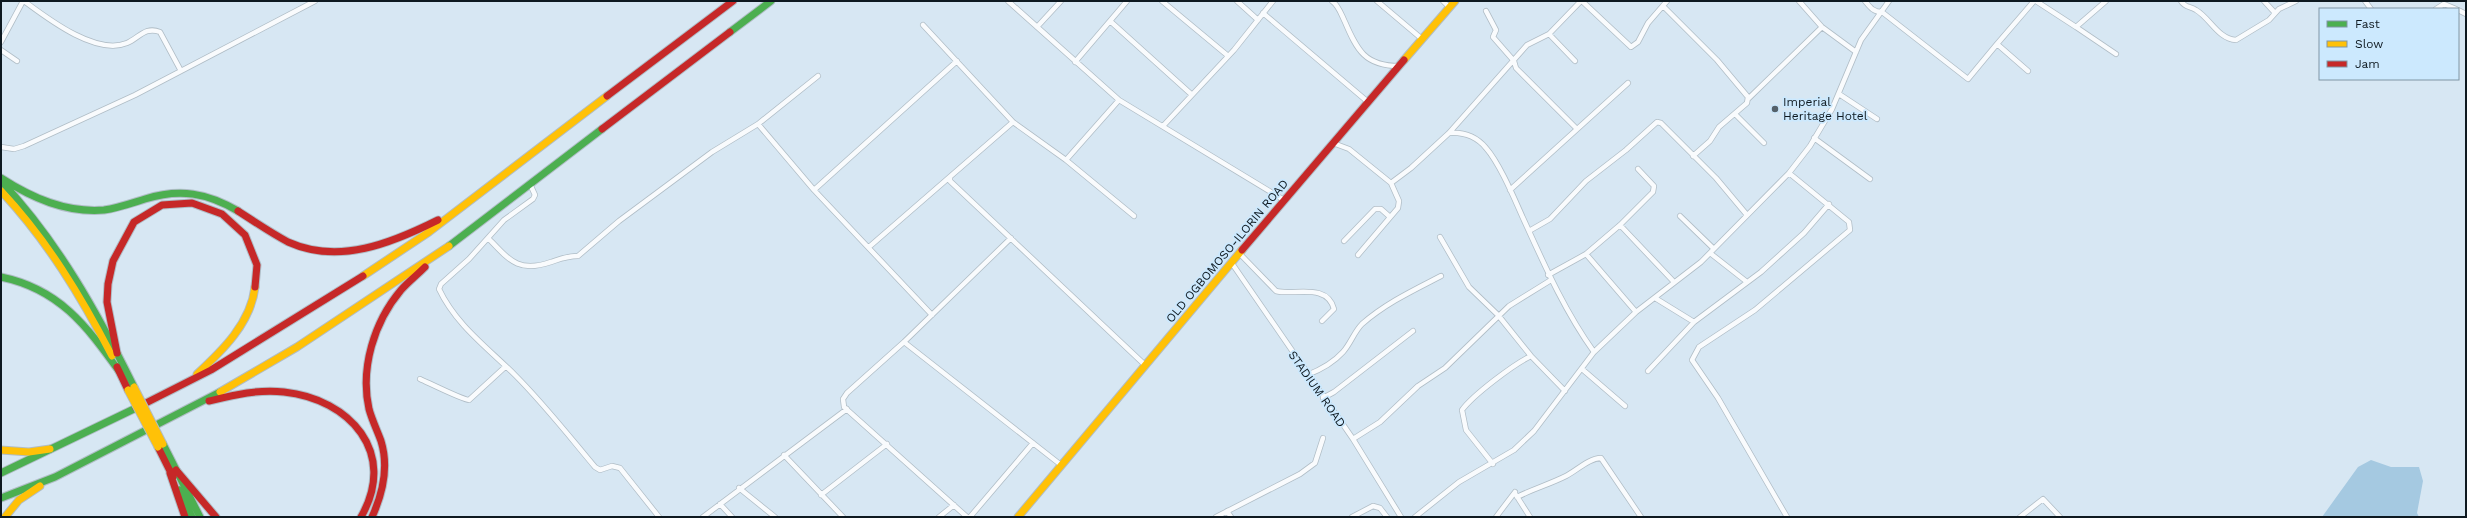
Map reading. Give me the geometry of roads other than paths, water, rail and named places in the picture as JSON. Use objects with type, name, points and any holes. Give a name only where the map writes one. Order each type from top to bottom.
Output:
[{"type":"main road","points":[[1,473],[58,447],[187,383],[288,325],[349,286],[429,232],[734,1]]},
{"type":"main road","points":[[1,498],[55,476],[201,403],[297,347],[441,252],[771,1]]},
{"type":"main road","name":"OLD OGBOMOSO-ILORIN ROAD","points":[[1018,517],[1230,262],[1455,1]]},
{"type":"main road","points":[[1,180],[42,201],[71,209],[95,210],[119,207],[167,193],[186,192],[208,196],[223,202],[288,242],[322,251],[340,252],[377,247],[410,234],[458,209]]},
{"type":"main road","points":[[1,180],[22,203],[66,259],[86,290],[117,352],[131,388],[160,446],[200,517]]},
{"type":"main road","points":[[1,191],[40,234],[61,264],[119,370]]},
{"type":"main road","points":[[117,352],[107,301],[108,281],[117,249],[124,235],[143,213],[159,206],[191,202],[212,208],[223,213],[245,234],[253,248],[258,266],[257,281],[249,310],[231,342],[187,383]]},
{"type":"main road","points":[[372,517],[381,497],[386,469],[381,443],[369,407],[366,383],[370,348],[383,319],[400,291],[441,252]]},
{"type":"main road","points":[[1,277],[39,288],[71,309],[92,334],[131,388]]},
{"type":"main road","points":[[201,403],[243,394],[282,392],[298,394],[324,402],[350,417],[368,441],[376,468],[372,496],[361,517]]},
{"type":"main road","points":[[1,450],[29,452],[58,447]]},
{"type":"main road","points":[[173,471],[185,517]]},
{"type":"main road","points":[[173,471],[192,517]]},
{"type":"main road","points":[[173,471],[216,517]]},
{"type":"main road","points":[[5,517],[19,500],[55,476]]},
{"type":"street","points":[[1,42],[24,1],[54,22],[96,43],[113,45],[126,44],[144,32],[153,29],[160,32],[181,71]]},
{"type":"street","points":[[1,147],[14,149],[24,146],[91,117],[315,1]]},
{"type":"street","points":[[1008,1],[1119,100],[1284,200]]},
{"type":"street","points":[[1037,27],[1061,1]]},
{"type":"street","points":[[1075,62],[1127,1]]},
{"type":"street","points":[[1162,1],[1227,56]]},
{"type":"street","points":[[1237,1],[1258,20]]},
{"type":"street","points":[[1163,126],[1227,56],[1273,1]]},
{"type":"street","points":[[1332,1],[1339,8],[1352,38],[1365,56],[1380,65],[1399,66]]},
{"type":"street","points":[[1377,1],[1422,39]]},
{"type":"street","points":[[1443,1],[1449,7]]},
{"type":"street","points":[[1391,183],[1411,168],[1449,133],[1506,68],[1514,61],[1527,44],[1549,34],[1582,1],[1632,47],[1638,42],[1648,23],[1667,1]]},
{"type":"street","points":[[1799,1],[1822,27],[1856,52]]},
{"type":"street","points":[[1865,1],[1876,12],[1882,12],[1968,79],[2035,1],[2116,54]]},
{"type":"street","points":[[1415,517],[1460,482],[1493,464],[1514,450],[1534,431],[1582,370],[1594,352],[1636,312],[1710,253],[1789,173],[1814,138],[1839,94],[1856,52],[1867,31],[1889,1]]},
{"type":"street","points":[[2076,27],[2106,1]]},
{"type":"street","points":[[2181,1],[2185,6],[2198,11],[2214,28],[2232,40],[2236,40],[2263,24],[2275,13],[2296,1]]},
{"type":"street","points":[[2264,1],[2275,13]]},
{"type":"street","points":[[2438,8],[2444,4],[2453,8]]},
{"type":"street","points":[[1663,6],[1718,60],[1748,99]]},
{"type":"street","points":[[1486,11],[1496,30],[1493,37],[1514,61],[1516,68],[1576,128]]},
{"type":"street","points":[[1263,13],[1368,102]]},
{"type":"street","points":[[1110,21],[1191,94]]},
{"type":"street","points":[[923,25],[1013,122],[1066,160],[1134,216]]},
{"type":"street","points":[[1693,156],[1710,141],[1719,127],[1735,114],[1748,99],[1822,27]]},
{"type":"street","points":[[1549,34],[1575,61]]},
{"type":"street","points":[[1997,44],[2028,71]]},
{"type":"street","points":[[1,50],[17,61]]},
{"type":"street","points":[[814,190],[957,61]]},
{"type":"street","points":[[1506,68],[1516,68]]},
{"type":"street","points":[[488,239],[510,261],[524,267],[541,265],[567,256],[578,256],[618,221],[712,152],[758,124],[818,76]]},
{"type":"street","points":[[1510,190],[1576,128],[1628,83]]},
{"type":"street","points":[[1839,94],[1876,119]]},
{"type":"street","points":[[1066,160],[1119,100]]},
{"type":"street","points":[[1735,114],[1764,143]]},
{"type":"street","points":[[869,247],[949,180],[1013,122]]},
{"type":"street","points":[[1529,231],[1550,219],[1586,181],[1657,122],[1661,123],[1716,178],[1747,215]]},
{"type":"street","points":[[758,124],[814,190],[932,315]]},
{"type":"street","points":[[1449,133],[1464,132],[1487,148],[1510,190],[1548,275],[1579,331],[1594,352]]},
{"type":"street","points":[[1814,138],[1833,150],[1870,179]]},
{"type":"street","points":[[1333,143],[1349,149],[1391,183],[1399,205],[1358,255]]},
{"type":"street","points":[[1548,275],[1586,254],[1620,225],[1654,188],[1652,182],[1638,169]]},
{"type":"street","points":[[1787,517],[1718,398],[1692,360],[1699,347],[1755,310],[1850,230],[1849,222],[1829,204],[1789,173]]},
{"type":"street","points":[[949,180],[1145,365]]},
{"type":"street","points":[[530,184],[535,195],[533,199],[504,220],[488,239],[447,278],[439,289],[468,332],[492,351],[505,367],[531,392],[595,467],[600,470],[612,466],[620,468],[659,517]]},
{"type":"street","points":[[1648,371],[1694,322],[1747,282],[1804,233],[1829,204]]},
{"type":"street","points":[[1344,241],[1375,209],[1381,209],[1390,217]]},
{"type":"street","points":[[1680,216],[1714,249]]},
{"type":"street","points":[[1620,225],[1674,282]]},
{"type":"street","points":[[1440,237],[1469,287],[1498,315],[1531,356],[1565,391]]},
{"type":"street","points":[[967,517],[847,409],[843,403],[847,392],[904,342],[1011,238]]},
{"type":"street","points":[[1239,253],[1276,290],[1314,292],[1324,296],[1334,309],[1322,321]]},
{"type":"street","points":[[1710,253],[1747,282]]},
{"type":"street","points":[[1586,254],[1636,312]]},
{"type":"street","name":"STADIUM ROAD","points":[[1230,262],[1307,375],[1353,439],[1401,517]]},
{"type":"street","points":[[1307,375],[1323,368],[1343,352],[1358,328],[1364,322],[1396,299],[1442,276]]},
{"type":"street","points":[[1353,439],[1380,422],[1418,386],[1454,359],[1498,315],[1551,280]]},
{"type":"street","points":[[1655,298],[1694,322]]},
{"type":"street","points":[[1323,398],[1334,392],[1414,331]]},
{"type":"street","points":[[904,342],[1061,465]]},
{"type":"street","points":[[1493,464],[1466,430],[1462,410],[1468,401],[1509,369],[1531,356]]},
{"type":"street","points":[[420,379],[446,389],[464,400],[469,400],[505,367]]},
{"type":"street","points":[[1582,370],[1625,406]]},
{"type":"street","points":[[703,517],[847,409]]},
{"type":"street","points":[[1216,517],[1300,474],[1315,463],[1323,438]]},
{"type":"street","points":[[970,517],[1033,443]]},
{"type":"street","points":[[821,495],[887,444]]},
{"type":"street","points":[[784,455],[843,517]]},
{"type":"street","points":[[1517,497],[1546,482],[1568,475],[1595,459],[1601,458],[1642,517]]},
{"type":"street","points":[[740,488],[775,517]]},
{"type":"street","points":[[1496,517],[1515,492],[1530,517]]},
{"type":"street","points":[[2020,517],[2043,499],[2060,517]]},
{"type":"street","points":[[720,504],[732,517]]},
{"type":"street","points":[[939,517],[954,505]]},
{"type":"street","points":[[1352,517],[1373,506],[1380,508],[1387,517]]},
{"type":"street","points":[[1227,511],[1231,517]]},
{"type":"place","name":"Imperial Heritage Hotel","points":[[1775,109]]}]
